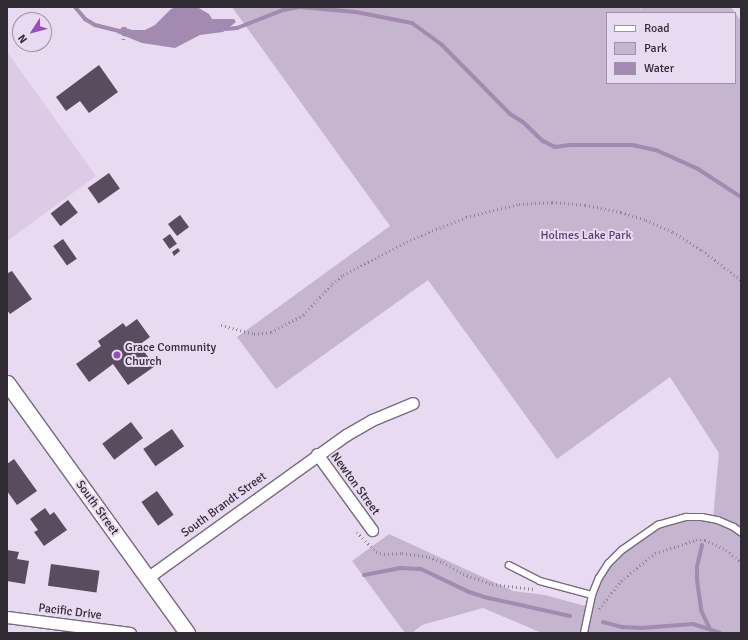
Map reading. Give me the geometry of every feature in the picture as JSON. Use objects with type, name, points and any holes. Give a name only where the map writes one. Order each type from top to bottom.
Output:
[{"type":"main road","name":"South Street","points":[[7,383],[185,633]]},
{"type":"street","name":"South Brandt Street","points":[[147,578],[317,454],[372,420],[413,403]]},
{"type":"street","name":"Newton Street","points":[[317,454],[372,530]]},
{"type":"street","name":"Pacific Drive","points":[[7,617],[78,629],[130,633]]},
{"type":"lane","points":[[584,633],[592,595],[599,578],[617,555],[658,525],[686,516],[702,517],[718,520],[741,532]]},
{"type":"lane","points":[[509,566],[536,579],[592,595]]},
{"type":"path","points":[[123,40],[125,25]]},
{"type":"path","points":[[221,325],[254,334],[271,332],[303,315],[332,284],[343,275],[410,240],[466,217],[519,204],[552,202],[585,205],[620,212],[646,220],[673,232],[702,250],[741,280]]},
{"type":"shaded area","points":[[7,52],[96,176],[7,241]]},
{"type":"green space","name":"Holmes Lake Park","points":[[232,7],[639,7],[641,9],[643,7],[731,7],[735,12],[606,12],[606,84],[736,84],[736,14],[741,21],[741,633],[542,633],[483,608],[422,625],[412,633],[405,633],[352,561],[389,534],[513,591],[545,595],[589,607],[599,578],[622,550],[672,519],[713,519],[719,453],[670,377],[557,459],[428,280],[276,389],[237,337],[390,226]]},
{"type":"water","points":[[176,7],[197,7],[209,14],[212,19],[234,19],[236,22],[223,32],[200,35],[175,48],[142,43],[117,33],[122,27],[132,30],[145,30],[155,25],[171,9]]},
{"type":"building","points":[[99,65],[118,92],[89,113],[80,101],[66,111],[56,97]]},
{"type":"building","points":[[109,173],[120,189],[99,203],[88,188]]},
{"type":"building","points":[[68,200],[78,213],[61,226],[51,214]]},
{"type":"building","points":[[180,215],[189,227],[177,236],[168,224]]},
{"type":"building","points":[[170,234],[177,244],[170,249],[163,239]]},
{"type":"building","points":[[63,239],[77,259],[67,266],[53,246]]},
{"type":"building","points":[[178,248],[180,251],[174,256],[172,252]]},
{"type":"building","points":[[12,271],[32,299],[10,314],[7,310],[7,272]]},
{"type":"building","name":"Grace Community Church","points":[[137,319],[150,337],[139,345],[155,366],[128,385],[113,364],[89,382],[76,364],[101,346],[98,341],[123,323],[126,327]]},
{"type":"building","points":[[131,422],[143,438],[114,460],[102,444]]},
{"type":"building","points":[[172,429],[184,446],[155,466],[143,449]]},
{"type":"building","points":[[14,459],[37,491],[17,505],[7,491],[7,464]]},
{"type":"building","points":[[157,491],[174,515],[158,526],[141,502]]},
{"type":"building","points":[[45,508],[50,515],[54,512],[67,530],[44,546],[34,532],[38,530],[30,519]]},
{"type":"building","points":[[7,550],[19,552],[17,559],[29,561],[25,584],[7,581]]},
{"type":"building","points":[[51,564],[100,571],[96,593],[48,586]]},
{"type":"waterway","points":[[75,7],[85,19],[95,25],[124,32]]},
{"type":"waterway","points":[[225,29],[237,28],[283,10],[300,7],[356,12],[412,23],[442,45],[510,114],[523,122],[543,141],[555,147],[570,145],[632,145],[656,150],[698,169],[741,197]]},
{"type":"waterway","points":[[702,545],[697,567],[697,580],[701,610],[710,629]]},
{"type":"waterway","points":[[364,575],[400,568],[421,569],[469,592],[484,597],[570,616]]},
{"type":"waterway","points":[[603,622],[622,627],[642,628],[693,624],[720,633]]},
{"type":"place","name":"Grace Community Church","points":[[117,355]]}]
